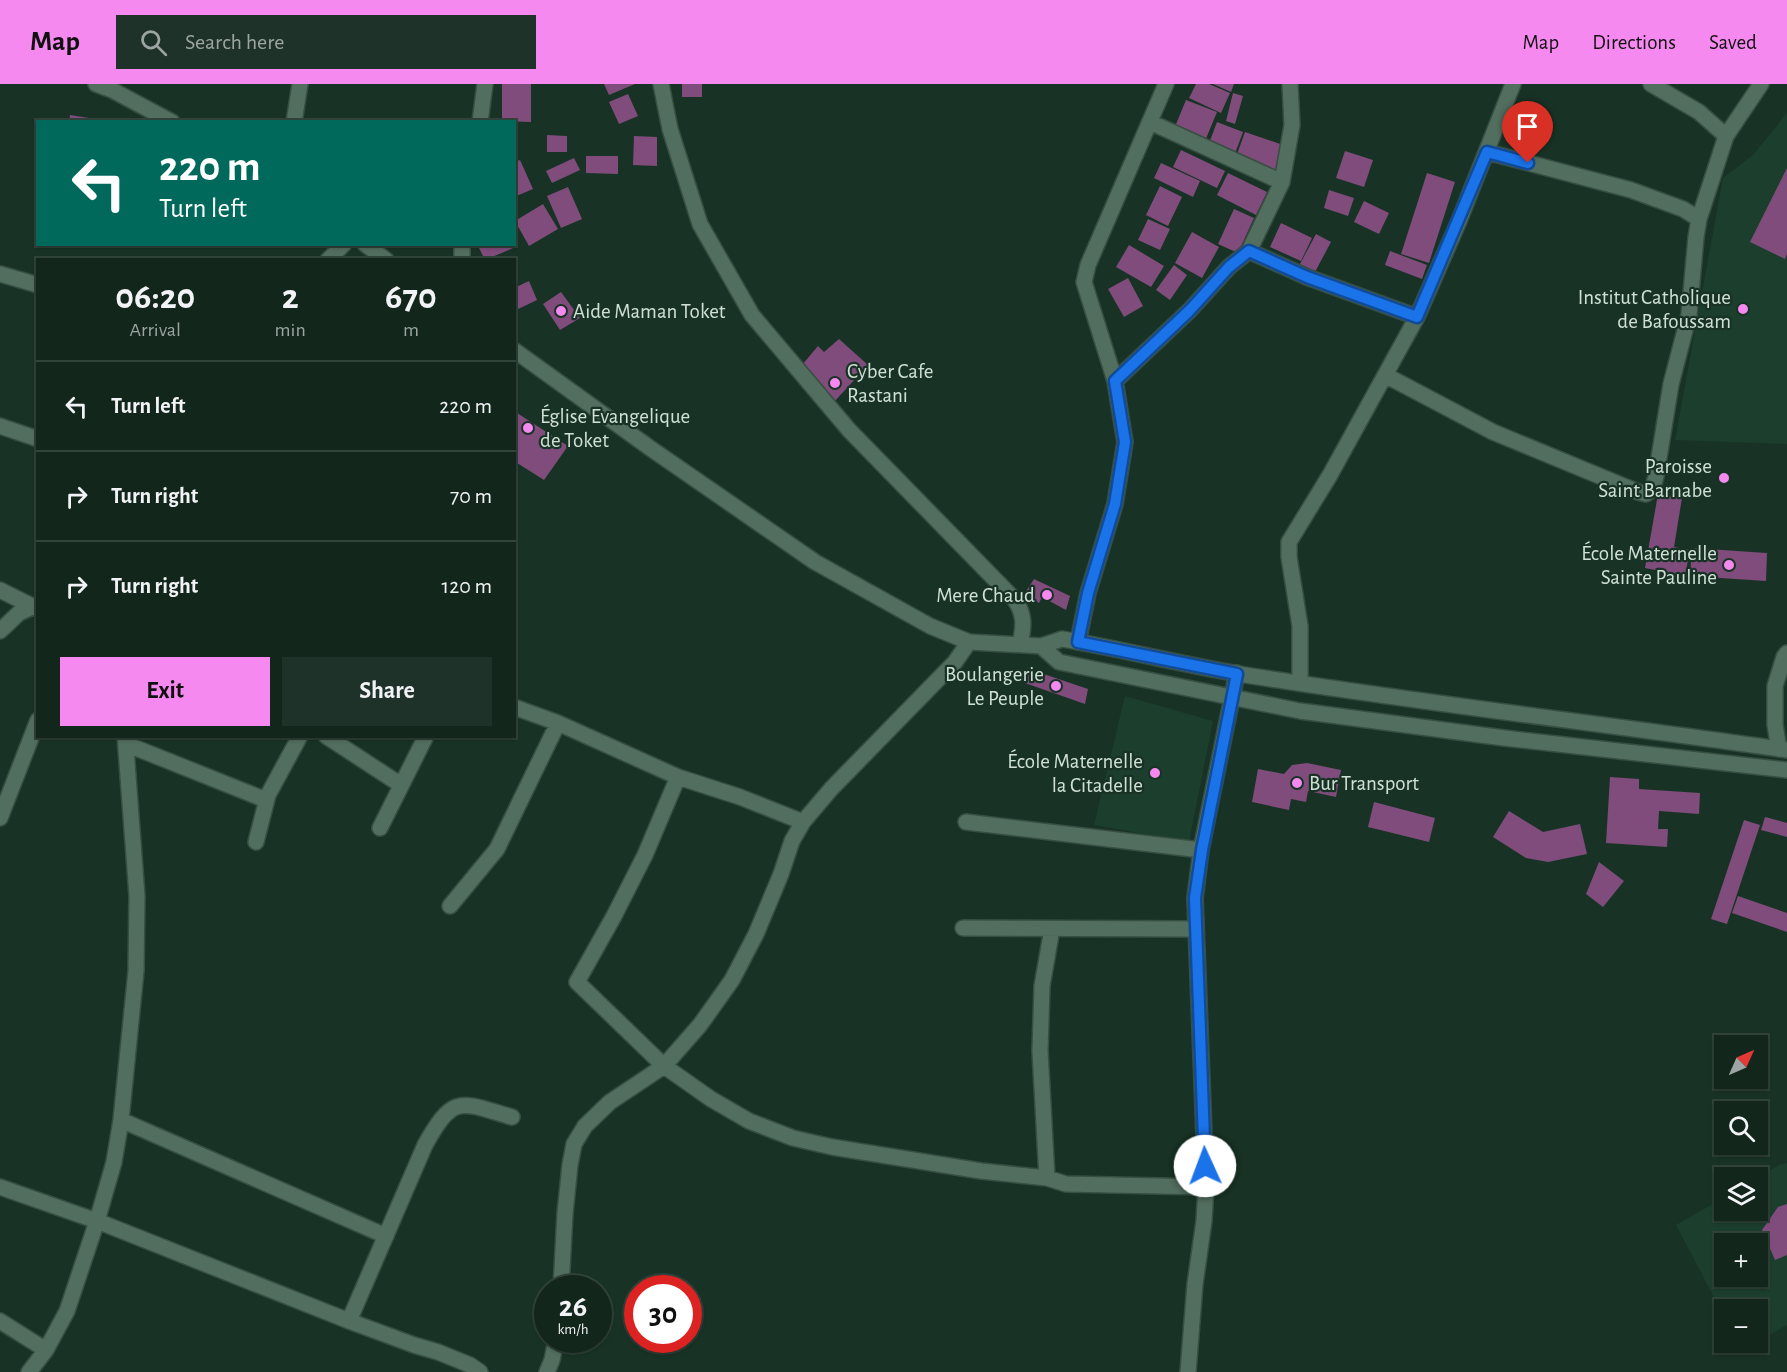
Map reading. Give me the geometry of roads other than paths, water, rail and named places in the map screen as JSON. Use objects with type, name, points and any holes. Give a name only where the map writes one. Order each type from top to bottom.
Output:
[{"type":"street","points":[[96,84],[168,120]]},
{"type":"street","points":[[294,120],[300,84]]},
{"type":"street","points":[[480,120],[485,84]]},
{"type":"street","points":[[661,84],[670,129],[700,224],[752,315],[849,430],[1015,600],[1022,611],[1024,626],[1020,644]]},
{"type":"street","points":[[1078,642],[1088,593],[1115,504],[1125,442],[1115,381],[1084,282],[1088,265],[1166,84]]},
{"type":"street","points":[[1115,381],[1190,310],[1229,267],[1249,251],[1282,182],[1292,125],[1290,84]]},
{"type":"street","points":[[1300,682],[1300,626],[1289,557],[1289,542],[1330,475],[1417,317],[1487,152],[1513,84]]},
{"type":"street","points":[[1651,84],[1699,112],[1726,136]]},
{"type":"street","points":[[1385,375],[1493,432],[1646,494],[1653,487],[1656,476],[1671,384],[1689,315],[1695,237],[1699,219],[1726,136],[1761,84]]},
{"type":"street","points":[[1150,122],[1282,182]]},
{"type":"street","points":[[1487,152],[1632,190],[1683,209],[1699,219]]},
{"type":"street","points":[[330,258],[342,246]]},
{"type":"street","points":[[368,246],[383,258]]},
{"type":"street","points":[[1249,251],[1307,277],[1417,317]]},
{"type":"street","points":[[0,274],[36,284]]},
{"type":"street","points":[[516,351],[815,562],[930,626],[969,642],[1041,646],[1062,639],[1237,674],[1783,750],[1776,725],[1775,686],[1787,653]]},
{"type":"street","points":[[0,426],[36,438]]},
{"type":"street","points":[[0,590],[35,608]]},
{"type":"street","points":[[0,631],[19,613],[35,608]]},
{"type":"street","points":[[562,1275],[565,1213],[574,1144],[585,1126],[610,1102],[663,1066],[700,1025],[732,980],[756,934],[792,841],[803,822],[831,789],[955,662],[969,642]]},
{"type":"street","points":[[1041,646],[1059,662],[1300,711],[1787,770]]},
{"type":"street","points":[[1188,1372],[1206,1187],[1195,898],[1202,850],[1237,674]]},
{"type":"street","points":[[516,708],[558,723],[678,777],[740,797],[803,822]]},
{"type":"street","points":[[450,906],[497,849],[558,723]]},
{"type":"street","points":[[0,818],[36,725]]},
{"type":"street","points":[[256,842],[266,800],[299,738]]},
{"type":"street","points":[[329,738],[401,785]]},
{"type":"street","points":[[380,828],[425,738]]},
{"type":"street","points":[[29,1372],[46,1350],[67,1311],[114,1162],[121,1120],[136,971],[137,896],[126,740],[266,800]]},
{"type":"street","points":[[678,777],[645,855],[577,982],[663,1066],[711,1099],[749,1121],[793,1138],[890,1157],[1047,1179],[1066,1184],[1206,1187]]},
{"type":"street","points":[[966,822],[1202,850]]},
{"type":"street","points":[[963,928],[1195,929]]},
{"type":"street","points":[[1047,1179],[1040,1051],[1042,986],[1052,929]]},
{"type":"street","points":[[349,1321],[425,1145],[439,1119],[454,1106],[470,1105],[512,1117]]},
{"type":"street","points":[[121,1120],[386,1236]]},
{"type":"street","points":[[0,1187],[97,1221],[349,1321],[438,1352],[470,1365],[480,1372]]},
{"type":"street","points":[[0,1321],[46,1350]]},
{"type":"street","points":[[547,1372],[553,1353]]},
{"type":"place","name":"Institut Catholique de Bafoussam","points":[[1743,309]]},
{"type":"place","name":"Aide Maman Toket","points":[[561,311]]},
{"type":"place","name":"Cyber Cafe Rastani","points":[[835,383]]},
{"type":"place","name":"Église Evangelique de Toket","points":[[528,428]]},
{"type":"place","name":"Paroisse Saint Barnabe","points":[[1724,478]]},
{"type":"place","name":"École Maternelle Sainte Pauline","points":[[1729,565]]},
{"type":"place","name":"Mere Chaud","points":[[1047,595]]},
{"type":"place","name":"Boulangerie Le Peuple","points":[[1056,686]]},
{"type":"place","name":"École Maternelle la Citadelle","points":[[1155,773]]},
{"type":"place","name":"Bur Transport","points":[[1297,783]]}]
